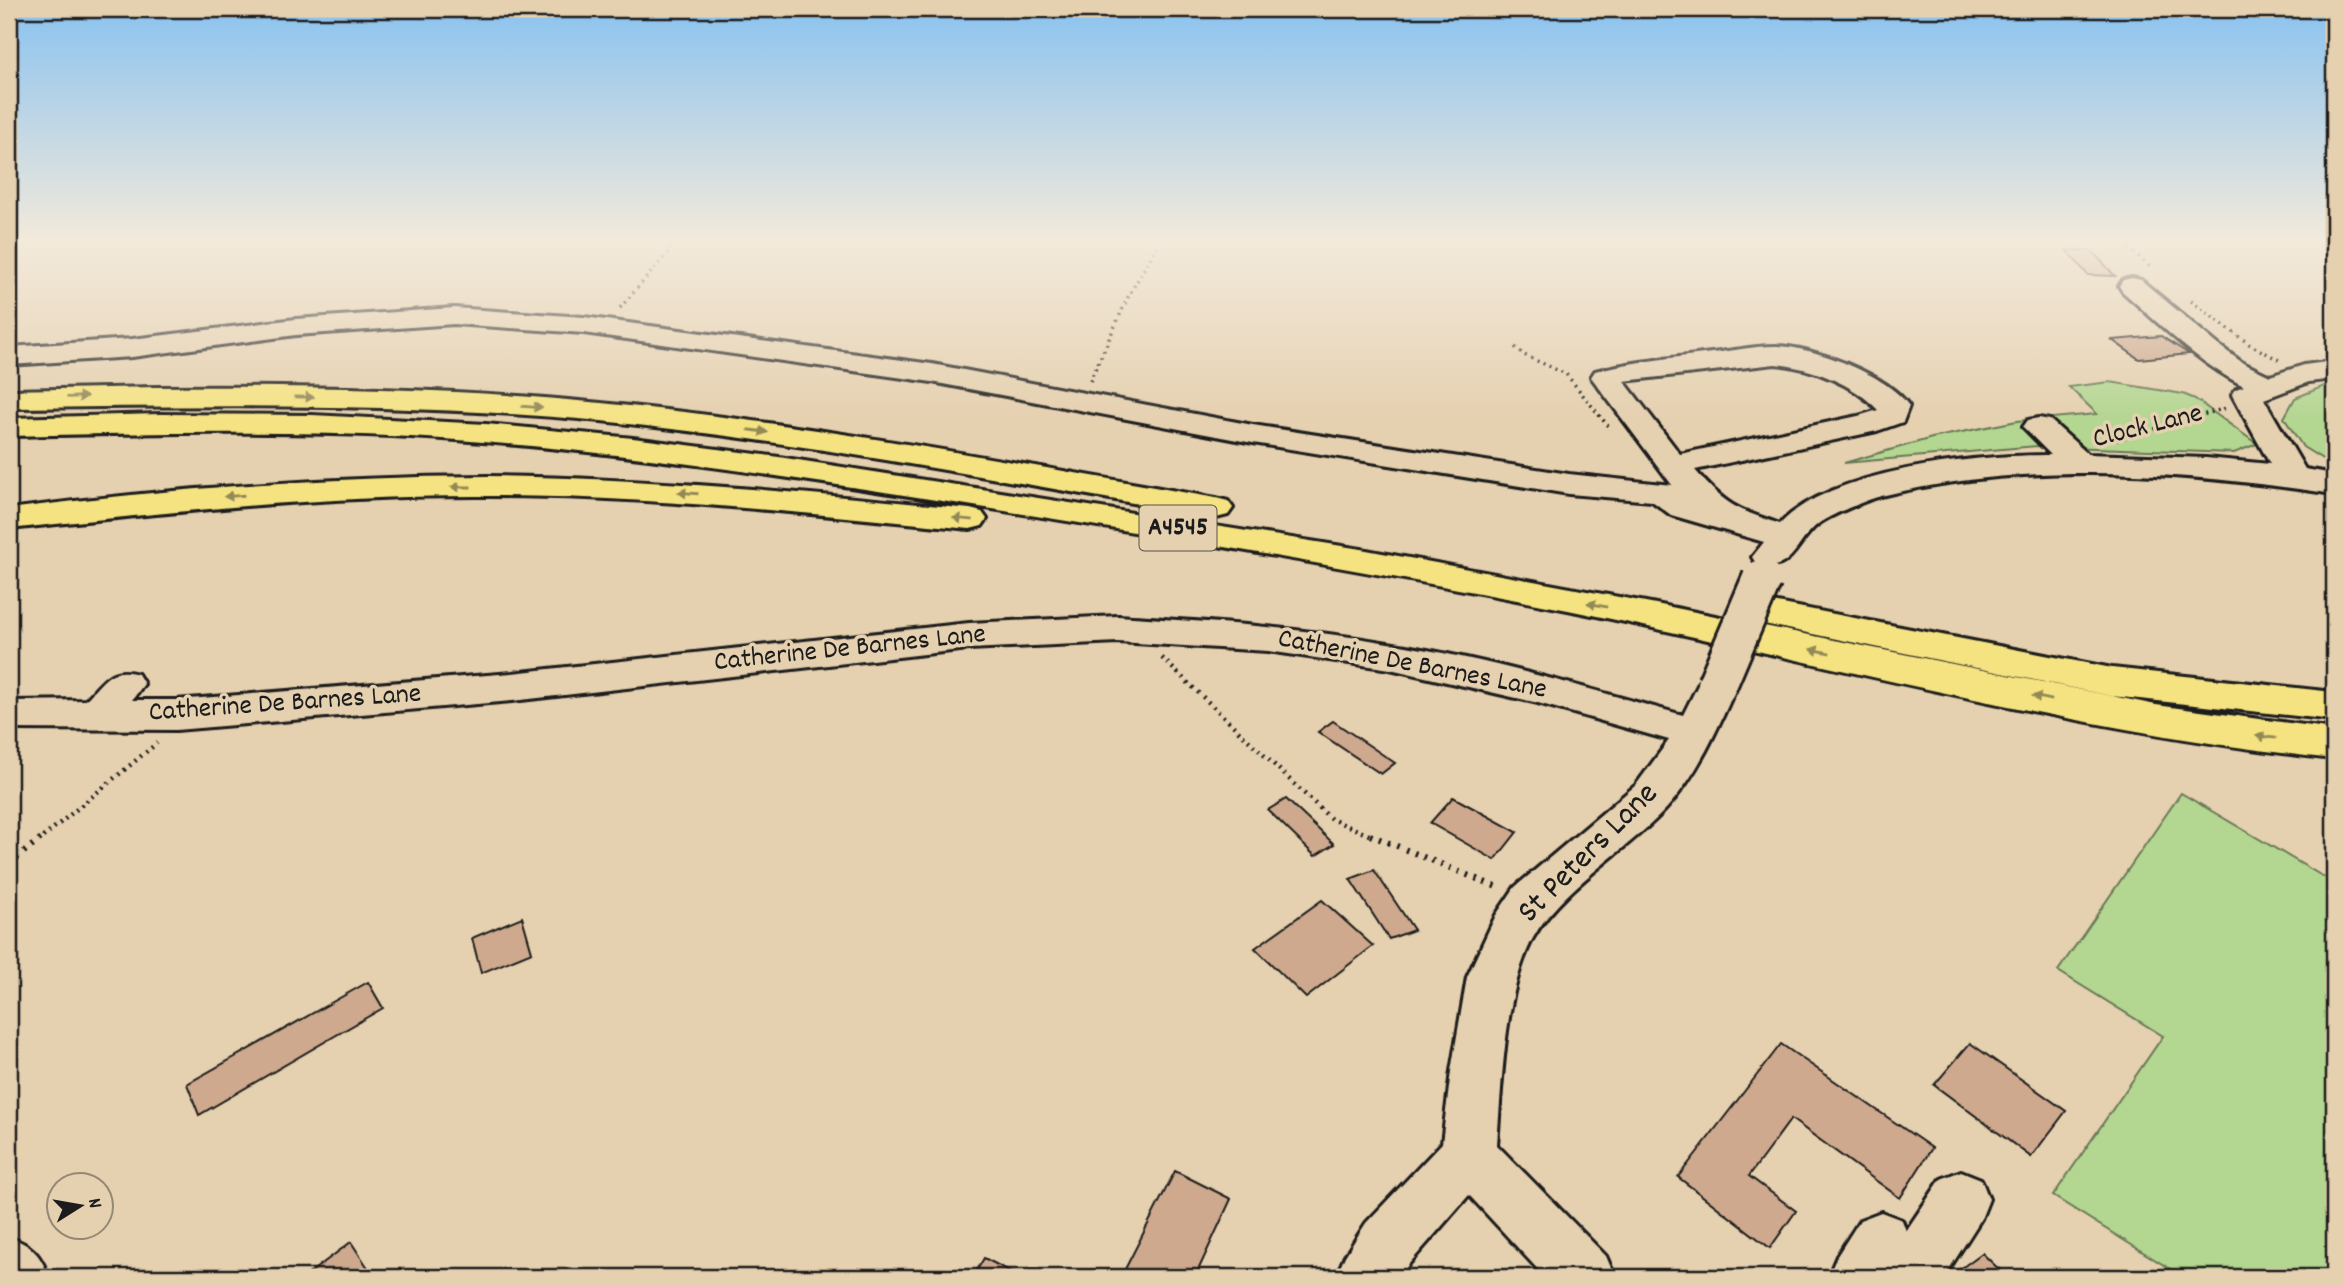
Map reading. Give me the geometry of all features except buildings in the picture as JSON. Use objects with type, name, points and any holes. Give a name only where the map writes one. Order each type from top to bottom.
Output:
[{"type":"highway","name":"A4545","points":[[9,399],[230,396],[388,399],[601,412],[756,431],[958,462],[1524,565],[2112,682],[2334,706]]},
{"type":"highway","name":"A4545","points":[[9,427],[315,424],[416,428],[580,442],[775,465],[1324,553],[1485,582],[2156,720],[2244,734],[2334,744]]},
{"type":"highway","points":[[9,519],[162,502],[300,491],[415,487],[592,488],[770,499],[1324,553]]},
{"type":"street","points":[[2166,303],[2211,353],[2233,369],[2242,395],[2292,475]]},
{"type":"street","points":[[9,356],[132,348],[296,327],[454,316],[604,328],[932,373],[1253,434],[1569,484],[1661,492],[1683,508],[1783,537]]},
{"type":"street","points":[[1673,465],[1866,424],[1892,415],[1894,406],[1878,393],[1820,364],[1795,355],[1638,370],[1606,377],[1673,465],[1705,503],[1738,522]]},
{"type":"street","points":[[2242,395],[2304,374],[2334,370]]},
{"type":"street","points":[[1695,733],[1772,552],[1787,531],[1815,511],[1842,497],[1877,485],[1960,470],[2060,447],[2292,475],[2334,484]]},
{"type":"street","name":"Catherine De Barnes Lane","points":[[9,715],[176,715],[499,688],[969,636],[1118,629],[1268,638],[1390,656],[1538,689],[1695,733]]},
{"type":"street","points":[[95,717],[124,684]]},
{"type":"street","name":"St Peters Lane","points":[[1468,1156],[1476,1070],[1492,977],[1513,929],[1532,901],[1651,797],[1695,733]]},
{"type":"street","points":[[1366,1277],[1387,1244],[1468,1156],[1585,1277]]},
{"type":"street","points":[[1883,1265],[1961,1199]]},
{"type":"street","points":[[9,1266],[19,1277]]},
{"type":"path","points":[[604,328],[625,303]]},
{"type":"path","points":[[1086,402],[1089,383],[1125,303]]},
{"type":"path","points":[[2193,303],[2249,344],[2304,374]]},
{"type":"path","points":[[1515,347],[1524,355],[1566,374],[1609,428]]},
{"type":"path","name":"Clock Lane","points":[[2060,447],[2113,441],[2242,395]]},
{"type":"path","points":[[1161,658],[1331,819],[1532,901]]},
{"type":"path","points":[[9,864],[161,739]]},
{"type":"green space","points":[[2110,382],[2183,394],[2195,399],[2257,444],[2234,453],[2037,446],[1844,463],[1932,438],[2017,421],[2097,414],[2069,387]]},
{"type":"green space","points":[[2334,382],[2334,466],[2303,447],[2284,418],[2295,398]]},
{"type":"green space","points":[[2181,793],[2334,883],[2334,1277],[2183,1277],[2053,1196],[2163,1036],[2058,971]]}]
